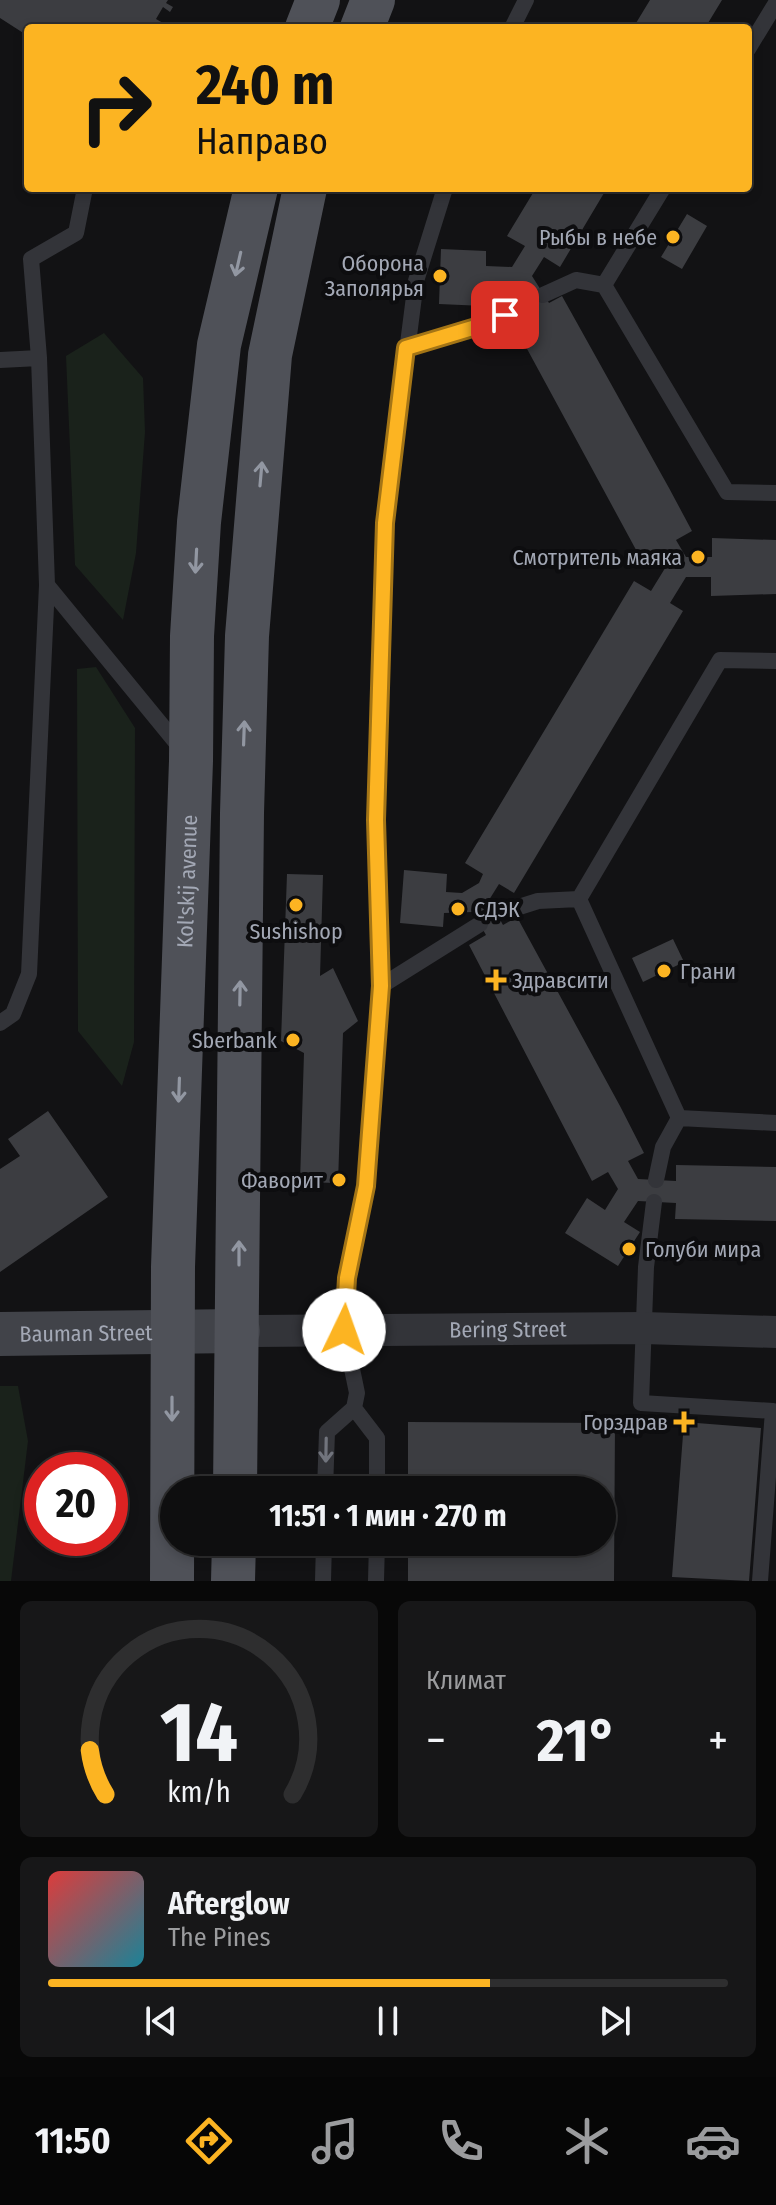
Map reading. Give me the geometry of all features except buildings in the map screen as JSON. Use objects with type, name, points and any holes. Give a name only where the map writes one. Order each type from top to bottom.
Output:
[{"type":"main road","points":[[309,24],[318,0]]},
{"type":"main road","points":[[364,24],[373,0]]},
{"type":"main road","name":"Kol'skij avenue","points":[[172,1581],[172,1331],[191,761],[192,636],[199,522],[219,345],[255,192]]},
{"type":"main road","points":[[235,1476],[242,813],[247,636],[270,355],[304,192]]},
{"type":"main road","points":[[233,1581],[234,1556]]},
{"type":"street","name":"Bering Street","points":[[238,1331],[644,1328],[776,1332]]},
{"type":"street","name":"Bauman Street","points":[[0,1334],[238,1331]]},
{"type":"lane","points":[[514,24],[526,0]]},
{"type":"lane","points":[[752,42],[776,3]]},
{"type":"lane","points":[[0,1023],[13,1014],[29,974],[47,585],[39,358],[31,259],[76,233],[84,192]]},
{"type":"lane","points":[[325,1476],[327,1432],[354,1408],[357,1393],[344,1330],[347,1278],[366,1186],[381,986],[376,820],[385,523],[416,281],[444,192]]},
{"type":"lane","points":[[604,285],[661,192]]},
{"type":"lane","points":[[543,295],[576,280],[604,285],[727,492],[776,493]]},
{"type":"lane","points":[[406,348],[489,323],[522,306]]},
{"type":"lane","points":[[0,360],[39,358]]},
{"type":"lane","points":[[47,585],[191,761]]},
{"type":"lane","points":[[579,899],[720,660],[776,661]]},
{"type":"lane","points":[[497,914],[538,901],[579,899]]},
{"type":"lane","points":[[579,899],[679,1118]]},
{"type":"lane","points":[[381,986],[480,924]]},
{"type":"lane","points":[[679,1118],[776,1123]]},
{"type":"lane","points":[[656,1180],[663,1147],[679,1118]]},
{"type":"lane","points":[[654,1202],[646,1267],[641,1403],[773,1411],[760,1581]]},
{"type":"lane","points":[[354,1408],[377,1438],[377,1476]]},
{"type":"lane","points":[[323,1581],[324,1556]]},
{"type":"lane","points":[[376,1581],[377,1556]]},
{"type":"shaded area","points":[[104,333],[143,378],[145,432],[136,553],[123,620],[75,565],[66,356]]},
{"type":"shaded area","points":[[96,667],[135,728],[134,1042],[122,1086],[78,1031],[77,669]]},
{"type":"shaded area","points":[[0,1386],[18,1386],[28,1441],[27,1452],[24,1452],[11,1581],[0,1581]]},
{"type":"place","name":"Рыбы в небе","points":[[673,237]]},
{"type":"place","name":"Оборона Заполярья","points":[[440,276]]},
{"type":"place","name":"Смотритель маяка","points":[[698,557]]},
{"type":"place","name":"Sushishop","points":[[296,905]]},
{"type":"place","name":"СДЭК","points":[[458,909]]},
{"type":"place","name":"Грани","points":[[664,971]]},
{"type":"place","name":"Здравсити","points":[[496,980]]},
{"type":"place","name":"Sberbank","points":[[293,1040]]},
{"type":"place","name":"Фаворит","points":[[339,1180]]},
{"type":"place","name":"Голуби мира","points":[[629,1249]]},
{"type":"place","name":"Горздрав","points":[[684,1422]]},
{"type":"route","points":[[344,1330],[347,1278],[366,1186],[381,986],[376,820],[385,523],[406,348],[489,323],[505,315]]}]
